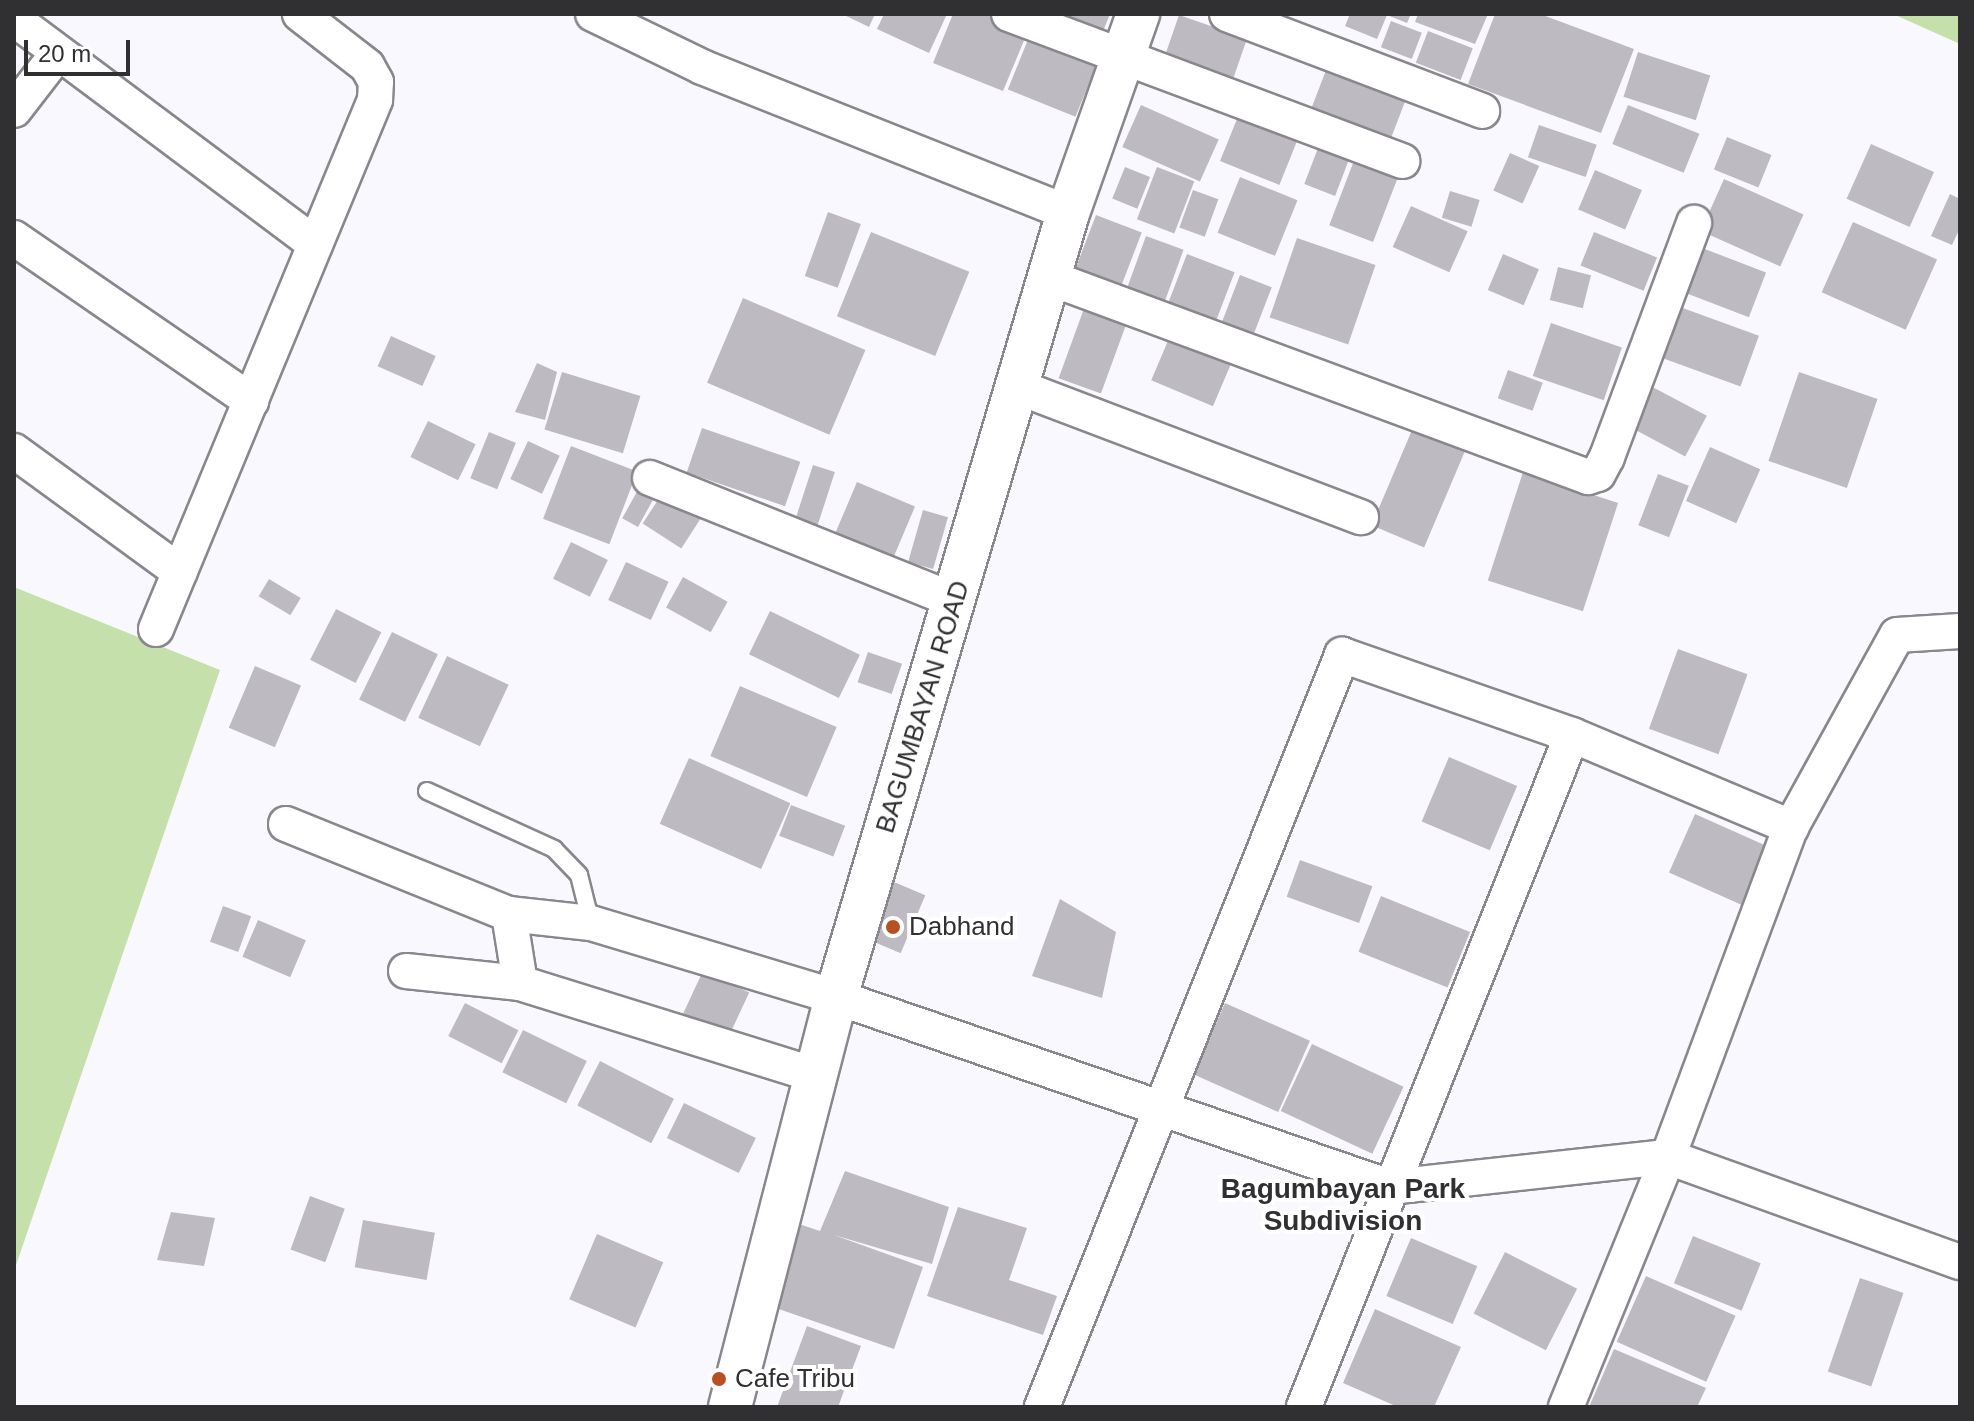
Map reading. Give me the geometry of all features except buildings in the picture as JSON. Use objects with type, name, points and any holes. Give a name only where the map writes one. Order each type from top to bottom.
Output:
[{"type":"street","points":[[156,629],[375,100],[376,82],[367,66],[300,14]]},
{"type":"street","points":[[593,14],[702,67],[1068,213]]},
{"type":"street","points":[[1009,14],[1402,161]]},
{"type":"street","name":"BAGUMBAYAN ROAD","points":[[730,1407],[836,997],[1068,213],[1138,14]]},
{"type":"street","points":[[1227,14],[1482,111]]},
{"type":"street","points":[[14,19],[315,244]]},
{"type":"street","points":[[14,110],[58,53]]},
{"type":"street","points":[[1050,278],[1588,477],[1598,474],[1607,457],[1694,223]]},
{"type":"street","points":[[14,238],[251,401]]},
{"type":"street","points":[[1018,387],[1361,517]]},
{"type":"street","points":[[14,451],[180,572]]},
{"type":"street","points":[[650,478],[954,600]]},
{"type":"street","points":[[1566,1407],[1668,1157],[1791,827],[1897,635],[1960,631]]},
{"type":"street","points":[[1042,1407],[1342,655],[1572,735],[1791,827]]},
{"type":"street","points":[[1304,1407],[1572,735]]},
{"type":"street","points":[[286,824],[509,914],[591,923],[836,997],[1390,1187],[1668,1157],[1960,1262]]},
{"type":"street","points":[[509,914],[520,983]]},
{"type":"street","points":[[406,971],[520,983],[816,1075]]},
{"type":"lane","points":[[427,791],[554,849],[579,875],[591,923]]},
{"type":"green space","points":[[1893,14],[1960,14],[1960,44]]},
{"type":"green space","points":[[14,587],[220,670],[14,1271]]},
{"type":"place","name":"Dabhand","points":[[893,927]]},
{"type":"place","name":"Cafe Tribu","points":[[719,1379]]},
{"type":"district","name":"Bagumbayan Park Subdivision","points":[[1343,1205]]}]
